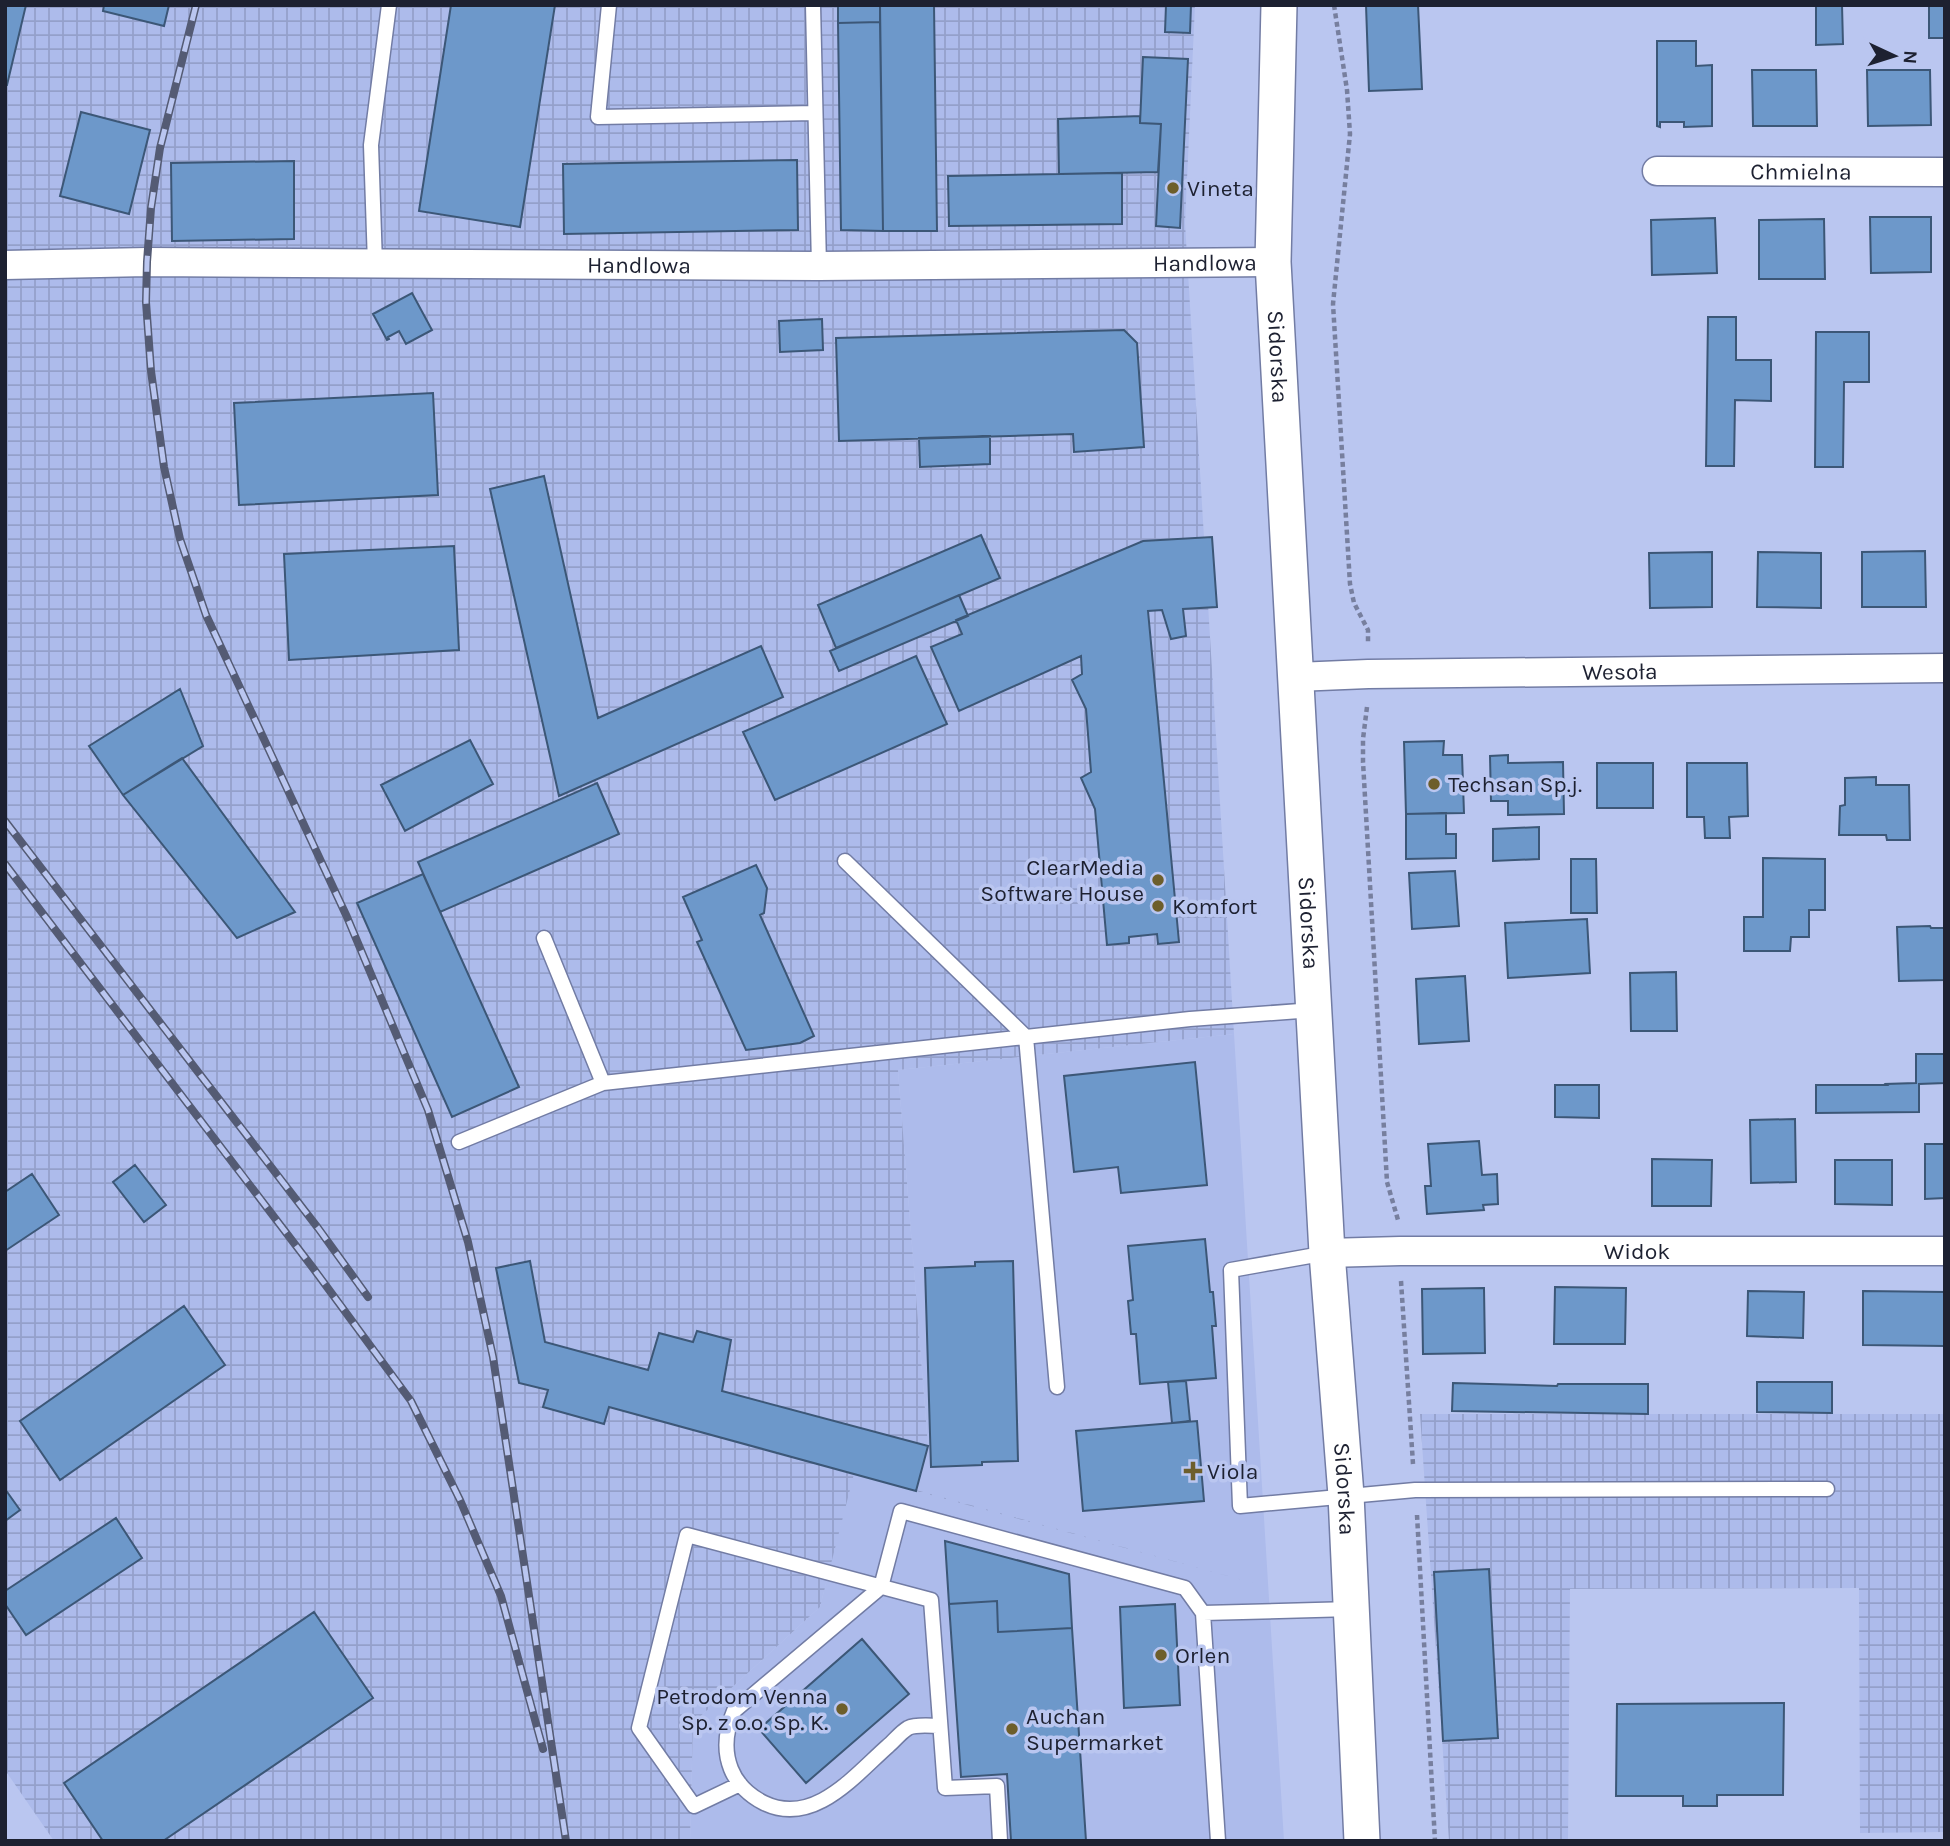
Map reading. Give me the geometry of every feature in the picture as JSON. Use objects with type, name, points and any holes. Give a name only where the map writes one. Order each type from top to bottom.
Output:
[{"type":"street","name":"Sidorska","points":[[1279,5],[1273,262],[1327,1253],[1346,1495],[1362,1841]]},
{"type":"street","name":"Chmielna","points":[[1657,171],[1945,172]]},
{"type":"street","name":"Handlowa","points":[[5,265],[147,262],[819,266],[1273,262]]},
{"type":"street","name":"Wesoła","points":[[1296,677],[1945,668]]},
{"type":"street","name":"Widok","points":[[1327,1253],[1945,1251]]},
{"type":"lane","points":[[375,264],[371,145],[389,5]]},
{"type":"lane","points":[[609,5],[598,117],[815,113]]},
{"type":"lane","points":[[814,5],[819,266]]},
{"type":"lane","points":[[845,862],[1026,1037],[1057,1387]]},
{"type":"lane","points":[[544,938],[603,1083]]},
{"type":"lane","points":[[459,1142],[603,1083],[1190,1019],[1314,1010]]},
{"type":"lane","points":[[1327,1253],[1231,1270],[1240,1506],[1415,1490],[1827,1489]]},
{"type":"lane","points":[[940,1726],[910,1727],[836,1792],[819,1803],[802,1808],[776,1807],[753,1796],[740,1784],[727,1756],[728,1726],[734,1711],[881,1587],[901,1511],[1185,1588],[1203,1614],[1218,1841]]},
{"type":"lane","points":[[740,1784],[694,1806],[639,1728],[687,1535],[931,1600],[944,1788],[997,1786],[1000,1841]]},
{"type":"lane","points":[[1203,1614],[1352,1609]]},
{"type":"path","points":[[1334,5],[1347,90],[1350,134],[1333,304],[1350,584],[1354,603],[1368,630],[1368,643]]},
{"type":"path","points":[[1369,696],[1363,739],[1387,1182],[1401,1229]]},
{"type":"path","points":[[1400,1271],[1435,1841]]},
{"type":"shaded area","points":[[5,5],[1195,5],[1185,223],[1234,1034],[898,1070],[928,1446],[916,1490],[1268,1587],[854,1474],[820,1607],[693,1723],[690,1841],[54,1841],[5,1770]]},
{"type":"shaded area","points":[[1234,1034],[1284,1841],[690,1841],[693,1723],[820,1607],[853,1474],[928,1446],[898,1070]]},
{"type":"shaded area","points":[[1420,1414],[1945,1414],[1945,1832],[1860,1833],[1859,1588],[1570,1589],[1568,1841],[1449,1841]]},
{"type":"building","points":[[5,5],[26,5],[7,85],[5,85]]},
{"type":"building","points":[[104,5],[169,5],[164,26],[103,11]]},
{"type":"building","points":[[451,5],[555,5],[520,227],[419,211]]},
{"type":"building","points":[[838,5],[880,5],[880,22],[838,23]]},
{"type":"building","points":[[880,5],[934,5],[937,231],[883,231]]},
{"type":"building","points":[[1166,5],[1191,5],[1190,33],[1165,32]]},
{"type":"building","points":[[1366,5],[1418,5],[1422,89],[1369,91]]},
{"type":"building","points":[[1816,5],[1842,5],[1843,44],[1816,45]]},
{"type":"building","points":[[1929,5],[1945,5],[1945,38],[1929,38]]},
{"type":"building","points":[[880,22],[883,231],[841,230],[838,23]]},
{"type":"building","points":[[1657,41],[1696,41],[1696,66],[1712,65],[1712,126],[1684,127],[1684,122],[1660,122],[1660,127],[1657,126]]},
{"type":"building","points":[[1143,57],[1188,59],[1180,228],[1156,226],[1161,124],[1140,123]]},
{"type":"building","points":[[1752,70],[1816,70],[1817,126],[1753,126]]},
{"type":"building","points":[[1867,70],[1930,70],[1931,125],[1868,126]]},
{"type":"building","points":[[81,112],[150,130],[129,214],[60,196]]},
{"type":"building","points":[[1140,116],[1140,123],[1161,124],[1158,172],[1059,174],[1058,119]]},
{"type":"building","points":[[797,160],[798,230],[564,234],[563,164]]},
{"type":"building","points":[[294,161],[294,239],[172,241],[171,163]]},
{"type":"building","points":[[1122,173],[1122,224],[949,226],[948,176]]},
{"type":"building","points":[[1870,217],[1931,217],[1931,272],[1871,273]]},
{"type":"building","points":[[1715,218],[1717,273],[1652,275],[1651,220]]},
{"type":"building","points":[[1824,219],[1825,279],[1759,279],[1759,220]]},
{"type":"building","points":[[412,293],[432,330],[406,344],[399,331],[387,340],[373,314]]},
{"type":"building","points":[[1708,317],[1736,317],[1736,360],[1771,360],[1771,401],[1735,400],[1734,466],[1706,466]]},
{"type":"building","points":[[822,319],[823,350],[780,352],[779,321]]},
{"type":"building","points":[[1124,330],[1137,343],[1144,447],[1074,452],[1073,434],[839,441],[836,338]]},
{"type":"building","points":[[1816,332],[1869,332],[1869,382],[1844,382],[1843,467],[1815,467]]},
{"type":"building","points":[[433,393],[438,495],[239,505],[234,403]]},
{"type":"building","points":[[990,436],[990,464],[920,467],[919,438]]},
{"type":"building","points":[[544,476],[598,718],[761,646],[783,697],[559,796],[490,489]]},
{"type":"building","points":[[981,535],[1000,578],[836,648],[818,605]]},
{"type":"building","points":[[1212,537],[1217,607],[1183,609],[1186,636],[1171,639],[1162,610],[1148,611],[1179,942],[1158,944],[1157,934],[1129,937],[1129,943],[1107,945],[1095,809],[1081,778],[1091,772],[1086,709],[1072,680],[1082,674],[1081,656],[959,711],[931,647],[962,634],[956,620],[1143,541]]},
{"type":"building","points":[[454,546],[459,650],[289,660],[284,554]]},
{"type":"building","points":[[1925,551],[1926,607],[1862,607],[1862,552]]},
{"type":"building","points":[[1712,552],[1712,607],[1650,608],[1649,553]]},
{"type":"building","points":[[1758,552],[1821,553],[1821,608],[1757,607]]},
{"type":"building","points":[[959,595],[968,616],[839,671],[830,651]]},
{"type":"building","points":[[916,656],[947,724],[775,800],[743,732]]},
{"type":"building","points":[[180,689],[203,746],[123,795],[89,746]]},
{"type":"building","points":[[470,740],[493,784],[405,831],[381,785]]},
{"type":"building","name":"Techsan Sp.j.","points":[[1444,741],[1443,755],[1462,755],[1464,813],[1406,814],[1404,742]]},
{"type":"building","points":[[1508,755],[1508,763],[1563,762],[1564,814],[1508,815],[1508,801],[1491,801],[1490,756]]},
{"type":"building","points":[[182,758],[295,912],[237,938],[123,795]]},
{"type":"building","points":[[1597,763],[1653,763],[1653,808],[1597,808]]},
{"type":"building","points":[[1687,763],[1747,763],[1748,816],[1729,817],[1730,838],[1705,838],[1704,817],[1687,817]]},
{"type":"building","points":[[1876,777],[1876,785],[1909,785],[1910,840],[1887,840],[1886,835],[1839,835],[1840,806],[1845,805],[1845,778]]},
{"type":"building","points":[[597,783],[619,834],[440,912],[418,862]]},
{"type":"building","points":[[1446,813],[1446,834],[1456,834],[1456,858],[1406,859],[1406,814]]},
{"type":"building","points":[[1539,827],[1539,859],[1493,861],[1493,829]]},
{"type":"building","points":[[1763,858],[1825,859],[1825,910],[1809,910],[1809,937],[1791,937],[1790,951],[1744,951],[1744,917],[1763,917]]},
{"type":"building","points":[[1571,859],[1596,859],[1597,913],[1571,913]]},
{"type":"building","points":[[756,865],[767,888],[764,913],[760,915],[814,1036],[800,1043],[746,1050],[697,942],[702,940],[683,897]]},
{"type":"building","points":[[1455,871],[1459,926],[1412,929],[1409,873]]},
{"type":"building","points":[[423,874],[519,1087],[452,1117],[357,903]]},
{"type":"building","points":[[1587,919],[1590,973],[1508,978],[1505,923]]},
{"type":"building","points":[[1897,927],[1945,928],[1945,980],[1899,981]]},
{"type":"building","points":[[1676,972],[1677,1031],[1631,1031],[1630,973]]},
{"type":"building","points":[[1465,976],[1469,1041],[1419,1044],[1416,979]]},
{"type":"building","points":[[1916,1054],[1945,1054],[1945,1083],[1919,1084],[1919,1112],[1816,1113],[1816,1085],[1916,1083]]},
{"type":"building","points":[[1195,1062],[1207,1185],[1121,1193],[1118,1167],[1074,1172],[1064,1076]]},
{"type":"building","points":[[1555,1085],[1599,1085],[1599,1118],[1555,1117]]},
{"type":"building","points":[[1795,1119],[1796,1182],[1751,1183],[1750,1120]]},
{"type":"building","points":[[1479,1141],[1482,1175],[1497,1174],[1498,1204],[1483,1205],[1484,1210],[1427,1214],[1425,1186],[1431,1186],[1428,1144]]},
{"type":"building","points":[[1925,1144],[1945,1144],[1945,1198],[1925,1199]]},
{"type":"building","points":[[1652,1159],[1712,1160],[1711,1206],[1652,1206]]},
{"type":"building","points":[[1835,1160],[1892,1160],[1892,1205],[1835,1204]]},
{"type":"building","points":[[135,1165],[166,1205],[144,1222],[113,1182]]},
{"type":"building","points":[[32,1174],[59,1215],[5,1251],[5,1192]]},
{"type":"building","points":[[1205,1239],[1216,1326],[1212,1326],[1216,1378],[1140,1384],[1136,1334],[1131,1334],[1128,1301],[1133,1300],[1128,1246]]},
{"type":"building","points":[[530,1261],[545,1342],[648,1370],[659,1333],[693,1342],[697,1331],[731,1340],[722,1391],[928,1446],[916,1491],[609,1407],[604,1424],[543,1407],[548,1390],[519,1383],[496,1268]]},
{"type":"building","points":[[1013,1261],[1018,1461],[931,1467],[925,1268]]},
{"type":"building","points":[[1555,1287],[1626,1288],[1625,1344],[1554,1344]]},
{"type":"building","points":[[1484,1288],[1485,1353],[1423,1354],[1422,1289]]},
{"type":"building","points":[[1748,1291],[1804,1292],[1803,1338],[1747,1336]]},
{"type":"building","points":[[1863,1291],[1945,1292],[1945,1346],[1863,1345]]},
{"type":"building","points":[[184,1306],[225,1365],[60,1480],[20,1421]]},
{"type":"building","points":[[1186,1381],[1190,1421],[1172,1423],[1168,1382]]},
{"type":"building","points":[[1757,1382],[1832,1382],[1832,1413],[1757,1412]]},
{"type":"building","points":[[1453,1383],[1557,1386],[1648,1384],[1648,1414],[1452,1411]]},
{"type":"building","points":[[1197,1421],[1204,1501],[1083,1511],[1076,1431]]},
{"type":"building","points":[[5,1489],[20,1510],[5,1521]]},
{"type":"building","points":[[116,1518],[142,1558],[26,1635],[5,1604],[5,1591]]},
{"type":"building","points":[[945,1541],[1069,1574],[1072,1628],[998,1632],[997,1601],[949,1604]]},
{"type":"building","points":[[1489,1569],[1498,1738],[1443,1741],[1434,1572]]},
{"type":"building","points":[[997,1601],[998,1632],[1072,1628],[1086,1841],[1011,1841],[1007,1774],[961,1777],[949,1604]]},
{"type":"building","points":[[1175,1604],[1180,1705],[1124,1708],[1120,1607]]},
{"type":"building","points":[[314,1612],[373,1698],[163,1841],[103,1841],[64,1783]]},
{"type":"building","points":[[862,1639],[909,1694],[806,1783],[759,1729]]},
{"type":"building","points":[[1784,1703],[1783,1795],[1717,1795],[1717,1806],[1683,1806],[1683,1796],[1616,1796],[1617,1704]]},
{"type":"railway","points":[[196,5],[160,148],[151,208],[147,262],[146,302],[151,371],[164,467],[180,539],[206,615],[347,917],[428,1110],[468,1242],[493,1357],[566,1841]]},
{"type":"railway","points":[[5,821],[368,1297]]},
{"type":"railway","points":[[5,864],[411,1401],[460,1500],[501,1596],[543,1749]]},
{"type":"place","name":"Vineta","points":[[1173,188]]},
{"type":"place","name":"Techsan Sp.j.","points":[[1434,784]]},
{"type":"place","name":"ClearMedia Software House","points":[[1158,880]]},
{"type":"place","name":"Komfort","points":[[1158,906]]},
{"type":"place","name":"Viola","points":[[1193,1471]]},
{"type":"place","name":"Orlen","points":[[1161,1655]]},
{"type":"place","name":"Petrodom Venna Sp. z o.o. Sp. K.","points":[[842,1709]]},
{"type":"place","name":"Auchan Supermarket","points":[[1012,1729]]}]
